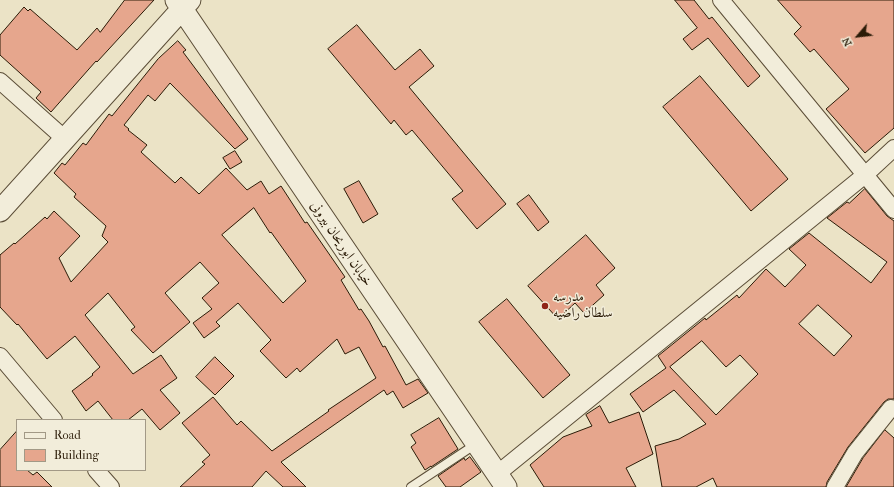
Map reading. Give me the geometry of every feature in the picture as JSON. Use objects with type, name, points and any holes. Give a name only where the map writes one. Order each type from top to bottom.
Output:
[{"type":"street","points":[[721,0],[894,210]]},
{"type":"street","points":[[0,211],[65,139],[183,3]]},
{"type":"street","name":"خیابان ابوریحان بیرونی","points":[[183,3],[501,480]]},
{"type":"street","points":[[0,81],[65,139]]},
{"type":"street","points":[[501,480],[865,175],[894,148]]},
{"type":"street","points":[[0,356],[53,419]]},
{"type":"street","points":[[835,487],[855,453],[892,408]]},
{"type":"street","points":[[97,471],[111,487]]},
{"type":"lane","points":[[411,487],[476,444]]},
{"type":"building","points":[[125,0],[154,0],[97,62],[96,61],[51,112],[36,98],[41,92],[0,55],[0,35],[24,7],[28,11],[30,9],[77,50],[97,28],[100,32]]},
{"type":"building","points":[[675,0],[694,0],[709,19],[712,17],[760,76],[748,87],[708,38],[692,50],[683,39],[697,28]]},
{"type":"building","points":[[778,0],[894,0],[894,128],[865,153],[826,109],[849,89],[814,49],[810,52],[794,34],[801,27]]},
{"type":"building","points":[[357,25],[395,70],[420,49],[434,66],[409,87],[506,204],[477,229],[452,199],[463,191],[412,130],[406,135],[394,120],[391,124],[328,49]]},
{"type":"building","points":[[178,41],[186,50],[183,52],[248,139],[235,149],[170,83],[155,101],[148,95],[124,125],[147,145],[141,152],[175,183],[181,177],[199,194],[226,168],[247,190],[261,181],[269,194],[281,186],[305,223],[307,222],[345,277],[341,280],[359,310],[361,309],[369,321],[383,347],[385,346],[406,385],[418,379],[428,393],[403,408],[393,391],[387,395],[384,390],[281,462],[306,487],[283,487],[266,471],[252,487],[180,487],[205,464],[202,462],[210,455],[182,423],[213,397],[237,425],[241,421],[272,451],[329,411],[328,410],[376,378],[359,347],[345,354],[337,339],[300,372],[297,368],[286,378],[260,351],[271,340],[238,303],[216,322],[220,326],[204,338],[193,323],[212,309],[202,298],[219,283],[200,262],[165,293],[190,322],[153,353],[131,330],[135,327],[108,293],[85,315],[133,374],[161,355],[177,378],[160,390],[180,413],[160,430],[142,409],[129,419],[112,419],[98,401],[86,411],[72,391],[93,375],[92,374],[100,367],[75,336],[47,359],[18,324],[17,325],[0,307],[0,255],[14,243],[15,244],[45,217],[47,219],[54,211],[80,236],[59,258],[71,282],[108,242],[102,236],[106,226],[74,197],[76,194],[54,173],[62,163],[65,165],[83,143],[86,145],[109,114],[112,116],[158,59]],"holes":[[[254,208],[270,233],[271,232],[306,281],[283,303],[222,235]]]},
{"type":"building","points":[[700,76],[788,179],[751,211],[663,107]]},
{"type":"building","points":[[235,151],[242,162],[230,169],[223,158]]},
{"type":"building","points":[[359,181],[378,214],[363,223],[344,189]]},
{"type":"building","points":[[865,189],[887,216],[894,221],[894,399],[888,399],[884,402],[848,447],[827,482],[826,487],[717,487],[713,478],[696,487],[662,487],[655,446],[679,439],[706,424],[674,390],[643,412],[630,394],[666,368],[658,356],[705,318],[706,320],[737,295],[739,298],[766,269],[785,287],[806,265],[789,249],[809,233],[871,283],[887,262],[827,218],[847,202],[849,203]],"holes":[[[818,305],[852,336],[834,356],[799,324]],[[702,341],[726,367],[740,355],[758,374],[716,415],[670,367]]]},
{"type":"building","points":[[529,195],[549,222],[538,231],[517,204]]},
{"type":"building","points":[[586,235],[615,268],[596,285],[604,295],[584,313],[575,303],[558,319],[528,286]]},
{"type":"building","points":[[507,299],[570,375],[543,398],[479,322]]},
{"type":"building","points":[[215,357],[234,376],[215,395],[196,377]]},
{"type":"building","points":[[600,406],[609,423],[639,412],[653,454],[626,468],[636,487],[544,487],[530,465],[563,437],[592,426],[586,415]]},
{"type":"building","points":[[439,418],[458,449],[425,470],[411,447],[416,443],[411,435]]},
{"type":"building","points":[[885,430],[894,438],[894,487],[846,487],[863,458]]},
{"type":"building","points":[[16,432],[16,471],[28,471],[33,475],[37,472],[52,487],[0,487],[0,450]]},
{"type":"building","points":[[470,457],[481,472],[460,487],[446,487],[438,476],[464,458],[465,460]]},
{"type":"place","name":"مدرسه سلطان راضیه","points":[[545,306]]}]
